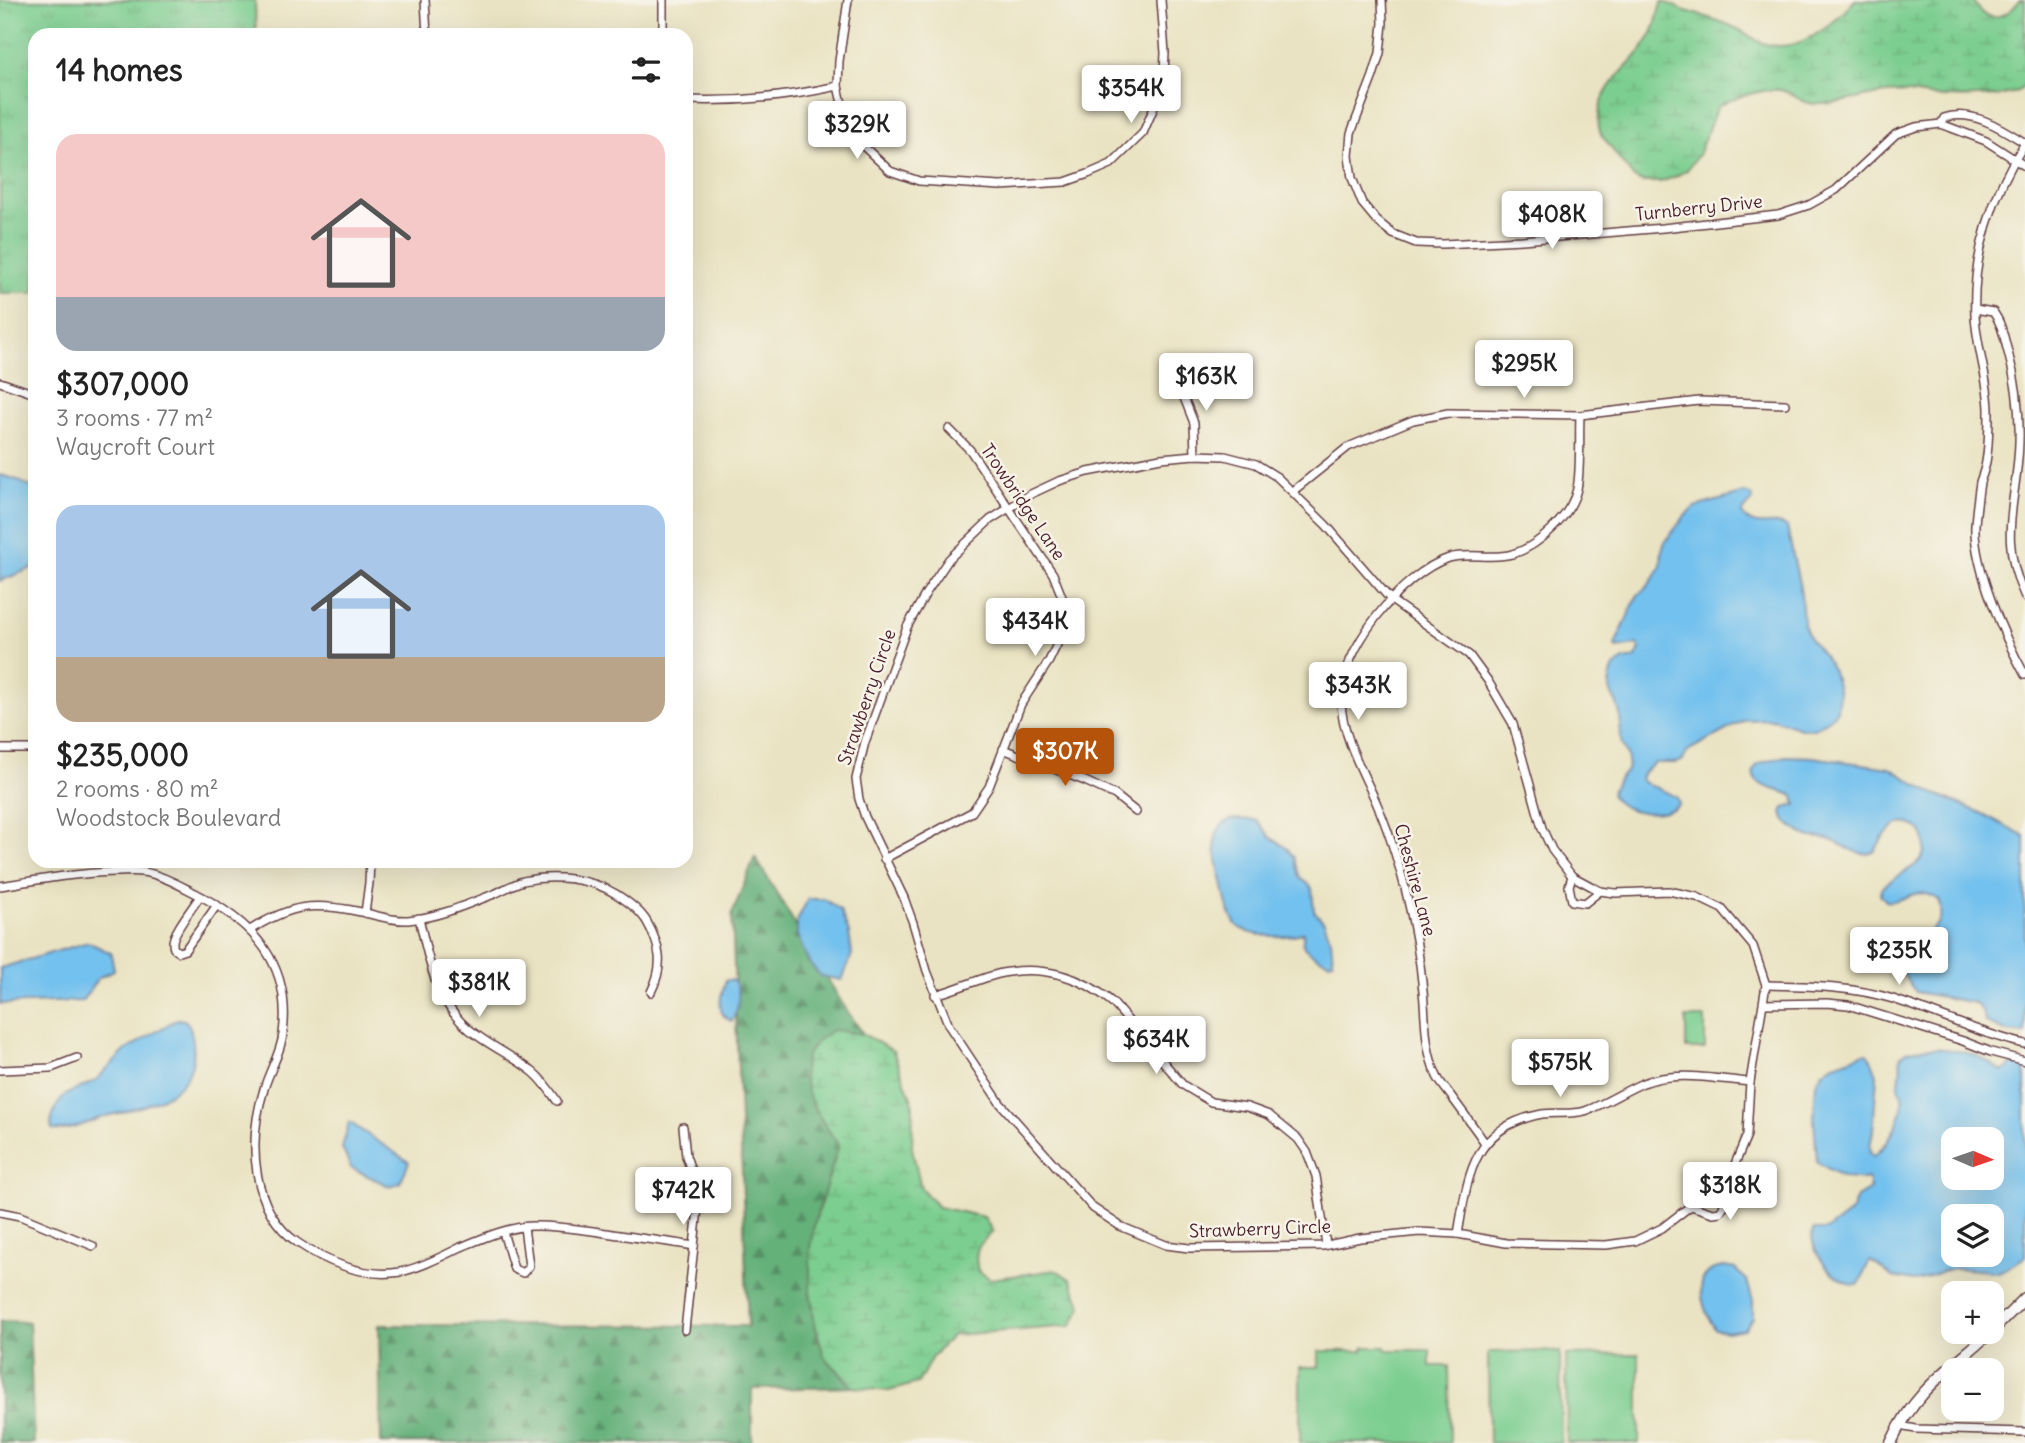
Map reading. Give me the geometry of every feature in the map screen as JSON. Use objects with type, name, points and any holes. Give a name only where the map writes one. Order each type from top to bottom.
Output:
[{"type":"main road","points":[[2004,1318],[2025,1298]]},
{"type":"main road","points":[[1891,1443],[1899,1426],[1925,1389],[1976,1344]]},
{"type":"street","points":[[425,0],[427,28]]},
{"type":"street","points":[[663,0],[663,28]]},
{"type":"street","points":[[848,0],[838,86],[846,121],[859,142],[890,171],[919,181],[1019,186],[1065,182],[1111,164],[1143,132],[1160,93],[1164,74],[1161,0]]},
{"type":"street","name":"Turnberry Drive","points":[[1382,0],[1380,53],[1351,133],[1349,156],[1352,178],[1362,203],[1377,221],[1393,234],[1416,243],[1522,240],[1778,215],[1809,205],[1836,190],[1896,134],[1916,127],[1941,124],[1944,118],[1951,116],[1964,116],[1990,123],[2025,143]]},
{"type":"street","points":[[693,100],[727,102],[838,86]]},
{"type":"street","points":[[1941,124],[1986,141],[2025,166]]},
{"type":"street","points":[[2025,143],[2003,181],[1984,237],[1975,309],[1978,345],[1989,407],[1986,464],[1976,510],[1976,540],[1985,581],[1998,619],[2025,675]]},
{"type":"street","points":[[1975,309],[1993,312],[1999,319],[2014,371],[2019,445],[2009,523],[2010,546],[2014,570],[2025,597]]},
{"type":"street","points":[[1177,380],[1194,423],[1195,455]]},
{"type":"street","points":[[0,382],[28,392]]},
{"type":"street","points":[[1293,491],[1348,447],[1413,420],[1448,413],[1580,415],[1699,401],[1785,404]]},
{"type":"street","name":"Cheshire Lane","points":[[1485,1143],[1437,1077],[1429,1054],[1412,914],[1394,847],[1348,740],[1341,700],[1343,680],[1356,645],[1391,600],[1415,576],[1437,562],[1456,556],[1514,554],[1551,531],[1560,521],[1577,489],[1580,415]]},
{"type":"street","name":"Trowbridge Lane","points":[[884,859],[972,812],[989,787],[1021,704],[1049,661],[1063,632],[1062,597],[1053,574],[970,450],[950,429]]},
{"type":"street","name":"Strawberry Circle","points":[[1225,456],[1255,464],[1277,477],[1293,491],[1391,600],[1469,655],[1488,681],[1513,724],[1542,828],[1552,850],[1572,876],[1600,891],[1669,891],[1697,897],[1722,909],[1753,946],[1766,985],[1750,1082],[1747,1135],[1735,1164],[1720,1183],[1662,1228],[1635,1241],[1606,1245],[1506,1243],[1458,1234],[1401,1233],[1326,1245],[1189,1248],[1166,1245],[1120,1226],[1093,1208],[1000,1103],[949,1026],[927,971],[904,898],[865,817],[856,779],[865,742],[907,627],[926,593],[949,559],[990,520],[1031,494],[1087,472],[1161,458],[1225,456]]},
{"type":"street","points":[[0,749],[28,749]]},
{"type":"street","points":[[1003,749],[1095,785],[1115,795],[1136,812]]},
{"type":"street","points":[[365,913],[370,868]]},
{"type":"street","points":[[0,886],[83,873],[142,872],[172,881],[217,905],[241,921],[258,937],[277,970],[283,999],[283,1037],[257,1114],[259,1185],[265,1206],[274,1222],[297,1242],[321,1256],[365,1272],[394,1273],[485,1237],[524,1227],[569,1228],[694,1246]]},
{"type":"street","name":"Strawberry Circle","points":[[1572,876],[1569,886],[1572,901],[1585,903],[1600,891]]},
{"type":"street","points":[[250,930],[291,909],[327,906],[405,920],[449,912],[524,881],[576,879],[602,886],[625,900],[645,918],[657,940],[660,960],[657,980],[651,992]]},
{"type":"street","points":[[200,896],[173,936],[172,945],[175,950],[185,950],[217,905]]},
{"type":"street","points":[[419,918],[436,986],[448,1006],[475,1034],[534,1072],[557,1101]]},
{"type":"street","points":[[936,995],[1020,970],[1066,975],[1100,992],[1113,1003],[1182,1085],[1212,1102],[1247,1107],[1269,1115],[1298,1139],[1307,1152],[1316,1175],[1326,1245]]},
{"type":"street","points":[[1766,985],[1829,986],[1872,994],[1995,1037],[2025,1044]]},
{"type":"street","points":[[1868,1010],[1872,994]]},
{"type":"street","points":[[1764,1004],[1827,1003],[1868,1010],[1990,1052],[2025,1061]]},
{"type":"street","points":[[1962,1041],[1968,1026]]},
{"type":"street","points":[[0,1069],[51,1068],[77,1058]]},
{"type":"street","points":[[1458,1234],[1470,1170],[1485,1143],[1503,1128],[1529,1117],[1584,1111],[1645,1082],[1668,1076],[1750,1082]]},
{"type":"street","points":[[683,1127],[685,1156],[697,1188],[698,1209],[685,1330]]},
{"type":"street","name":"Strawberry Circle","points":[[1690,1206],[1713,1213],[1720,1212],[1724,1206],[1720,1183]]},
{"type":"street","points":[[0,1212],[19,1216],[93,1246]]},
{"type":"street","points":[[503,1232],[514,1269],[523,1273],[529,1266],[524,1227]]},
{"type":"street","points":[[1899,1426],[1950,1431],[2025,1432]]},
{"type":"green space","points":[[0,0],[255,0],[256,28],[28,28],[28,293],[0,293]]},
{"type":"green space","points":[[1855,0],[1973,0],[1983,14],[1995,17],[2008,12],[2020,0],[2025,0],[2025,86],[2014,92],[1995,96],[1954,97],[1893,92],[1827,104],[1807,103],[1777,90],[1750,94],[1717,107],[1698,155],[1687,170],[1660,182],[1642,182],[1634,178],[1602,136],[1599,128],[1601,103],[1611,84],[1647,41],[1662,2],[1738,29],[1762,43],[1775,46],[1801,42],[1814,36],[1837,19]]},
{"type":"green space","points":[[755,857],[863,1034],[833,1030],[821,1120],[839,1145],[814,1225],[810,1291],[824,1356],[853,1387],[752,1389],[752,1443],[381,1443],[379,1325],[748,1326],[732,914]]},
{"type":"green space","points":[[1686,1018],[1705,1018],[1705,1049],[1686,1049]]},
{"type":"green space","points":[[833,1030],[863,1034],[893,1051],[913,1103],[912,1148],[921,1188],[938,1207],[984,1217],[993,1232],[978,1248],[978,1271],[991,1279],[1056,1270],[1071,1280],[1082,1307],[1071,1326],[953,1335],[932,1357],[918,1383],[889,1391],[853,1387],[824,1356],[810,1291],[810,1248],[814,1225],[839,1145],[815,1110],[805,1082],[804,1069],[807,1056],[815,1044]]},
{"type":"green space","points":[[0,1321],[29,1322],[34,1443],[0,1443]]},
{"type":"green space","points":[[1364,1347],[1430,1350],[1430,1366],[1449,1366],[1450,1443],[1300,1443],[1300,1367],[1319,1367],[1319,1351],[1363,1351]]},
{"type":"green space","points":[[1560,1351],[1561,1443],[1489,1443],[1488,1352]]},
{"type":"green space","points":[[1639,1354],[1639,1443],[1567,1443],[1566,1355]]},
{"type":"water","points":[[0,475],[28,486],[28,570],[0,581]]},
{"type":"water","points":[[1745,493],[1752,496],[1753,500],[1742,514],[1747,520],[1787,527],[1801,593],[1803,622],[1810,639],[1833,671],[1839,693],[1837,710],[1831,718],[1814,729],[1801,728],[1774,719],[1745,720],[1689,750],[1682,761],[1655,763],[1644,772],[1641,779],[1677,797],[1679,804],[1664,812],[1631,809],[1615,800],[1611,793],[1619,778],[1627,771],[1628,762],[1621,741],[1620,715],[1609,683],[1614,667],[1624,660],[1635,658],[1640,650],[1637,645],[1616,648],[1615,645],[1637,596],[1659,570],[1665,542],[1685,516],[1695,507]]},
{"type":"water","points":[[1785,756],[1890,768],[1926,790],[1981,813],[2025,836],[2025,1034],[2008,1032],[1986,1023],[1982,1011],[1975,1003],[1916,992],[1906,979],[1900,964],[1901,955],[1936,925],[1942,910],[1939,900],[1923,893],[1886,901],[1880,894],[1890,881],[1920,860],[1924,853],[1923,835],[1913,826],[1898,824],[1883,837],[1874,852],[1861,853],[1828,839],[1802,833],[1790,825],[1782,813],[1784,808],[1796,805],[1794,796],[1765,786],[1754,778],[1758,764]]},
{"type":"water","points":[[1233,819],[1257,820],[1270,837],[1287,848],[1294,857],[1300,877],[1312,888],[1314,911],[1324,922],[1331,940],[1333,961],[1329,962],[1307,951],[1303,945],[1303,932],[1288,936],[1268,936],[1248,932],[1235,923],[1227,903],[1215,846],[1218,830]]},
{"type":"water","points":[[808,899],[824,899],[840,910],[849,933],[852,954],[842,980],[821,976],[809,963],[797,935],[797,921]]},
{"type":"water","points":[[88,942],[111,953],[114,970],[98,978],[82,1001],[0,1004],[0,968]]},
{"type":"water","points":[[726,980],[733,980],[738,996],[738,1006],[732,1021],[723,1014],[720,1004]]},
{"type":"water","points":[[177,1019],[185,1021],[189,1026],[194,1053],[190,1070],[182,1084],[154,1102],[71,1128],[53,1130],[52,1117],[65,1095],[95,1081],[126,1050]]},
{"type":"water","points":[[1925,1048],[1946,1049],[1982,1058],[2002,1071],[2008,1069],[2012,1063],[2025,1065],[2025,1257],[1999,1272],[1956,1268],[1914,1281],[1893,1277],[1871,1261],[1858,1285],[1841,1280],[1819,1256],[1812,1238],[1813,1230],[1826,1230],[1834,1225],[1851,1212],[1857,1197],[1870,1189],[1868,1178],[1847,1178],[1817,1162],[1814,1118],[1816,1083],[1822,1073],[1832,1065],[1869,1054],[1877,1075],[1870,1147],[1874,1156],[1890,1137],[1899,1120],[1903,1103],[1899,1088],[1900,1057],[1906,1052]]},
{"type":"water","points":[[349,1122],[409,1162],[400,1183],[389,1186],[351,1168],[342,1148]]},
{"type":"water","points":[[1724,1267],[1735,1269],[1747,1281],[1753,1301],[1753,1318],[1744,1329],[1727,1332],[1715,1329],[1702,1298],[1702,1282],[1706,1275],[1712,1270]]}]
